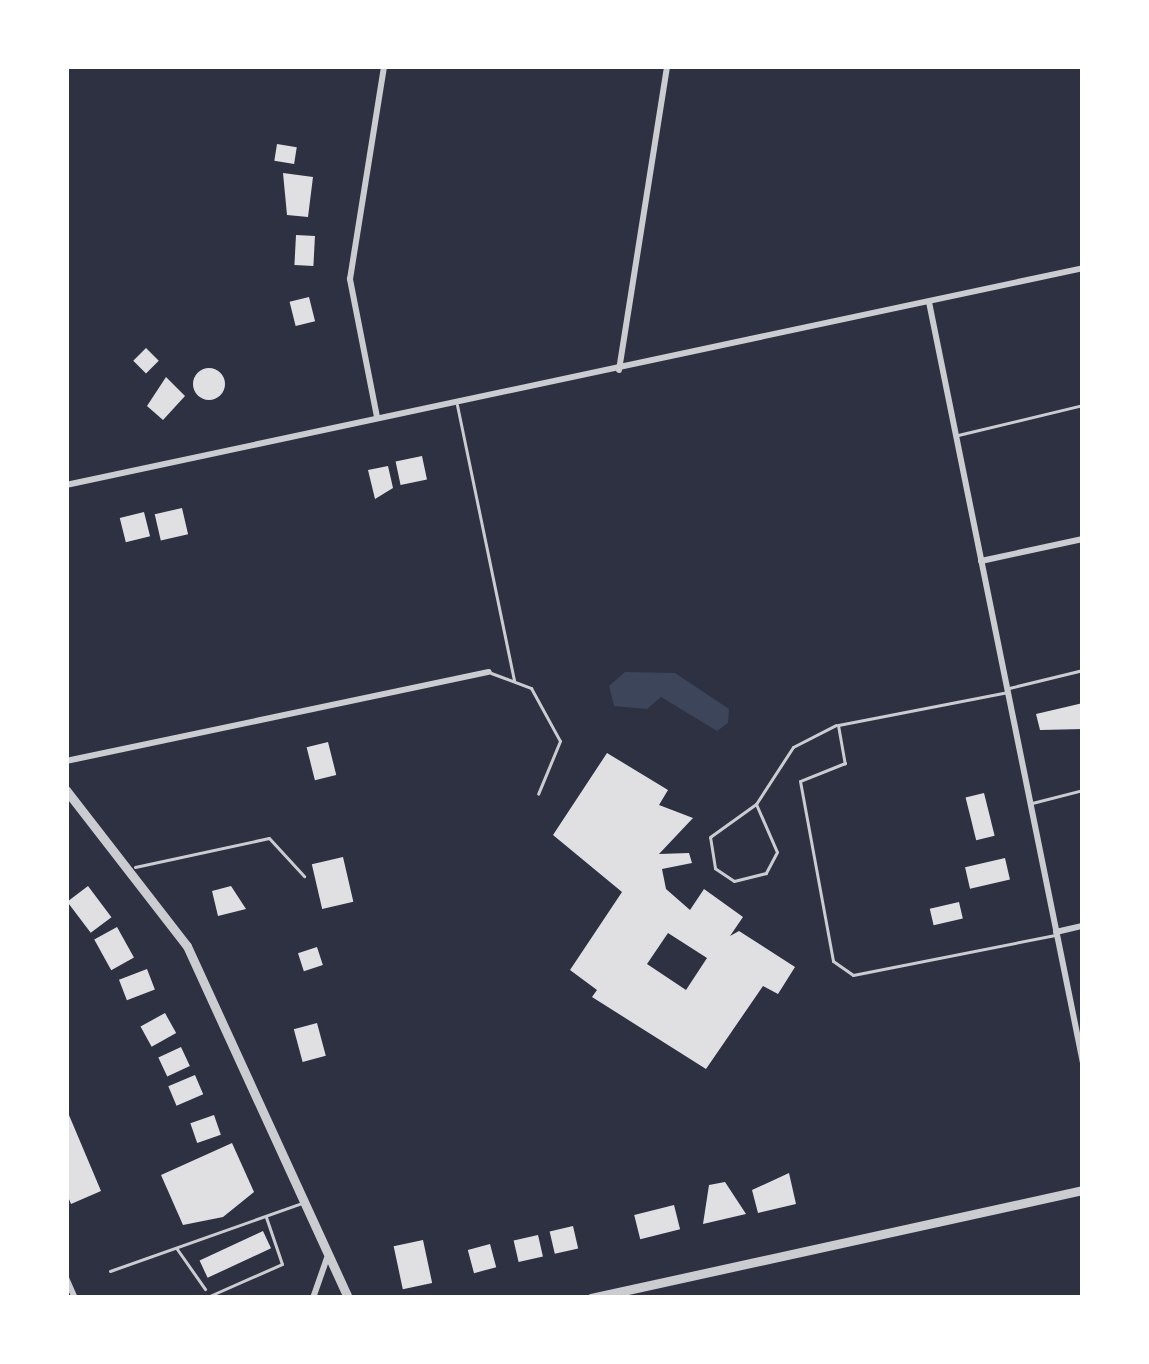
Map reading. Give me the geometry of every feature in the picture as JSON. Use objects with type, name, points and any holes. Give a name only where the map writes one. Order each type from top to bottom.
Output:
[{"type":"street","points":[[378,419],[350,279],[384,66]]},
{"type":"street","points":[[619,370],[667,66]]},
{"type":"street","points":[[66,485],[1083,268]]},
{"type":"street","points":[[929,302],[1082,1057]]},
{"type":"street","points":[[982,561],[1083,539]]},
{"type":"street","points":[[66,761],[489,672]]},
{"type":"street","points":[[66,790],[135,868],[187,946],[348,1298]]},
{"type":"street","points":[[1057,933],[1083,926]]},
{"type":"street","points":[[591,1298],[1083,1190]]},
{"type":"street","points":[[313,1298],[328,1254]]},
{"type":"street","points":[[66,1278],[75,1298]]},
{"type":"lane","points":[[457,405],[514,681]]},
{"type":"lane","points":[[956,435],[1083,405]]},
{"type":"lane","points":[[756,805],[776,841],[773,863],[734,881],[715,868],[710,837],[756,805],[793,747],[838,724],[1083,670]]},
{"type":"lane","points":[[489,672],[531,688],[560,741],[538,794]]},
{"type":"lane","points":[[838,724],[845,763],[800,781],[832,961],[854,975],[1057,933]]},
{"type":"lane","points":[[1030,803],[1083,790]]},
{"type":"lane","points":[[135,868],[268,838],[304,876]]},
{"type":"lane","points":[[110,1271],[304,1202]]},
{"type":"lane","points":[[205,1289],[282,1264],[266,1215]]},
{"type":"lane","points":[[176,1247],[205,1289],[205,1298]]},
{"type":"shaded area","points":[[625,672],[675,673],[729,709],[728,723],[717,731],[661,697],[647,709],[614,706],[609,686]]},
{"type":"building","points":[[277,144],[297,147],[294,164],[274,161]]},
{"type":"building","points":[[283,173],[313,177],[308,217],[287,215]]},
{"type":"building","points":[[296,235],[315,236],[313,266],[294,265]]},
{"type":"building","points":[[309,297],[315,321],[296,326],[290,302]]},
{"type":"building","points":[[146,348],[159,361],[146,373],[133,361]]},
{"type":"building","points":[[209,368],[220,373],[225,384],[220,395],[209,400],[198,395],[193,384],[198,373]]},
{"type":"building","points":[[166,377],[185,396],[163,420],[147,406]]},
{"type":"building","points":[[422,456],[427,479],[401,485],[396,462]]},
{"type":"building","points":[[388,466],[393,488],[375,499],[368,470]]},
{"type":"building","points":[[182,508],[188,534],[161,541],[155,514]]},
{"type":"building","points":[[144,512],[150,536],[126,542],[120,518]]},
{"type":"building","points":[[1083,703],[1083,729],[1040,730],[1036,714]]},
{"type":"building","points":[[328,742],[336,775],[315,780],[307,747]]},
{"type":"building","points":[[607,753],[668,790],[659,805],[693,818],[659,854],[689,853],[692,863],[662,869],[666,889],[690,910],[704,889],[743,917],[730,936],[739,931],[795,967],[778,994],[763,986],[706,1069],[592,997],[597,990],[570,970],[622,892],[553,835]],"holes":[[[668,933],[707,958],[686,990],[647,964]]]},
{"type":"building","points":[[984,793],[995,836],[976,840],[966,798]]},
{"type":"building","points":[[343,857],[353,902],[322,909],[312,864]]},
{"type":"building","points":[[1005,858],[1010,879],[970,889],[965,867]]},
{"type":"building","points":[[88,886],[111,917],[91,933],[67,902]]},
{"type":"building","points":[[231,886],[246,909],[218,916],[212,891]]},
{"type":"building","points":[[959,902],[963,919],[934,925],[930,909]]},
{"type":"building","points":[[117,927],[134,958],[111,970],[94,940]]},
{"type":"building","points":[[317,947],[323,965],[304,971],[298,953]]},
{"type":"building","points":[[147,969],[155,990],[127,1000],[119,980]]},
{"type":"building","points":[[165,1013],[176,1033],[152,1047],[141,1027]]},
{"type":"building","points":[[317,1023],[326,1056],[303,1062],[294,1029]]},
{"type":"building","points":[[181,1047],[190,1066],[167,1077],[158,1058]]},
{"type":"building","points":[[195,1075],[203,1094],[177,1106],[168,1086]]},
{"type":"building","points":[[66,1108],[101,1191],[71,1204],[66,1192]]},
{"type":"building","points":[[214,1115],[221,1135],[197,1143],[190,1123]]},
{"type":"building","points":[[232,1143],[254,1192],[223,1217],[183,1225],[161,1175]]},
{"type":"building","points":[[789,1173],[796,1204],[758,1213],[752,1190]]},
{"type":"building","points":[[725,1182],[746,1214],[703,1224],[709,1185]]},
{"type":"building","points":[[674,1205],[680,1229],[640,1239],[634,1215]]},
{"type":"building","points":[[573,1226],[578,1248],[555,1254],[550,1231]]},
{"type":"building","points":[[263,1231],[271,1248],[208,1278],[200,1261]]},
{"type":"building","points":[[538,1235],[543,1256],[519,1262],[514,1241]]},
{"type":"building","points":[[423,1240],[432,1283],[403,1289],[394,1246]]},
{"type":"building","points":[[490,1244],[496,1267],[474,1273],[468,1250]]}]
